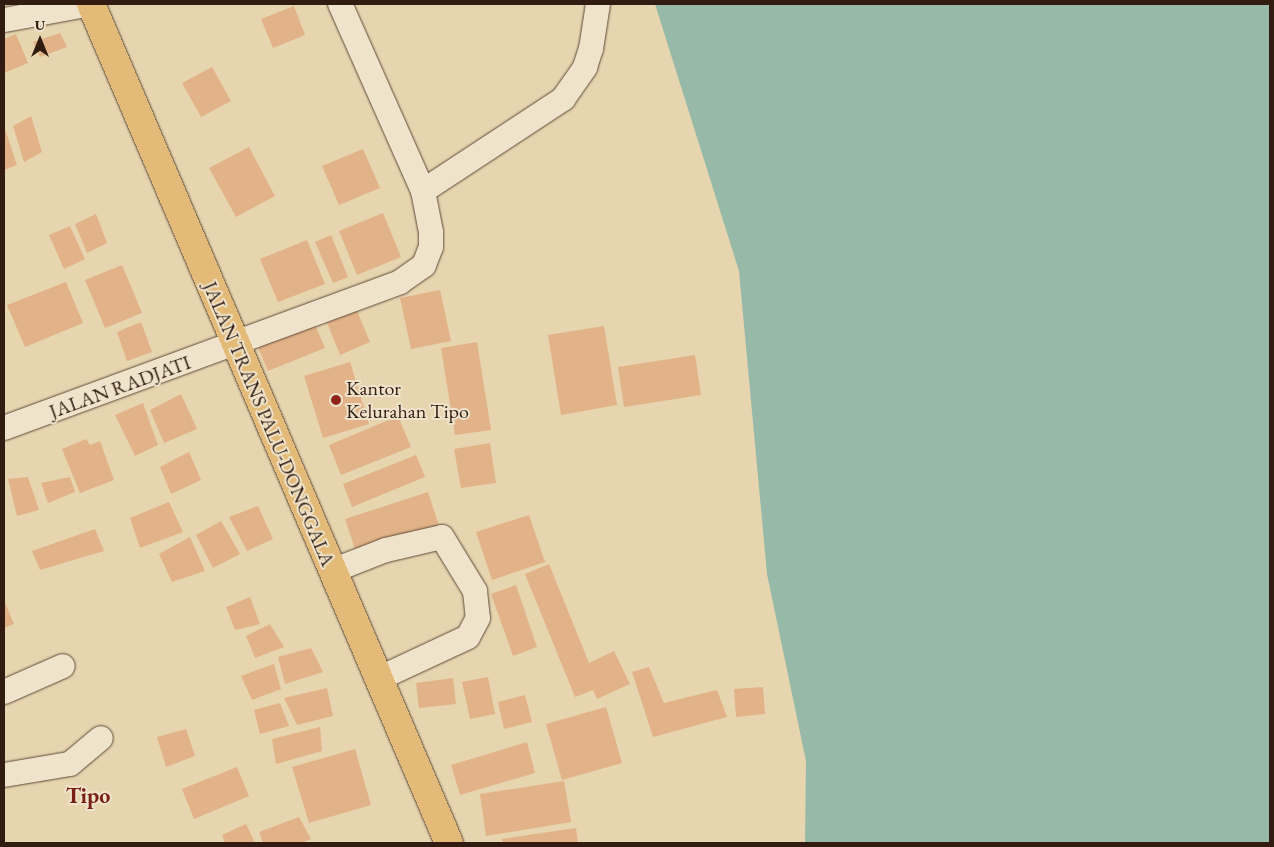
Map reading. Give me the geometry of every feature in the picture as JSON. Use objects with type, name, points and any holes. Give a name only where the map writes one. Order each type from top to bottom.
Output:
[{"type":"highway","name":"JALAN TRANS PALU-DONGGALA","points":[[91,4],[449,843]]},
{"type":"street","points":[[4,20],[91,4]]},
{"type":"street","name":"JALAN RADJATI","points":[[4,428],[236,345],[412,275],[424,264],[432,247],[423,191],[340,4]]},
{"type":"street","points":[[423,191],[563,99],[584,67],[591,49],[598,4]]},
{"type":"street","points":[[332,571],[386,550],[442,537],[475,591],[478,618],[468,636],[378,679]]},
{"type":"street","points":[[4,692],[63,666]]},
{"type":"street","points":[[4,775],[70,764],[101,738]]},
{"type":"shaded area","points":[[655,4],[1270,4],[1270,843],[805,843],[806,761],[767,574],[739,271]]},
{"type":"building","points":[[294,6],[305,35],[273,48],[261,19]]},
{"type":"building","points":[[60,33],[67,47],[40,57],[33,42]]},
{"type":"building","points":[[16,34],[28,63],[4,73],[4,39]]},
{"type":"building","points":[[212,67],[231,101],[201,117],[182,83]]},
{"type":"building","points":[[31,116],[42,152],[24,162],[13,126]]},
{"type":"building","points":[[4,126],[17,165],[4,170]]},
{"type":"building","points":[[249,147],[275,196],[236,217],[209,168]]},
{"type":"building","points":[[363,149],[380,188],[339,205],[322,166]]},
{"type":"building","points":[[383,213],[401,257],[357,275],[339,231]]},
{"type":"building","points":[[96,214],[107,243],[87,253],[75,224]]},
{"type":"building","points":[[70,226],[85,259],[64,269],[49,235]]},
{"type":"building","points":[[331,235],[348,277],[333,283],[315,242]]},
{"type":"building","points":[[307,240],[325,284],[278,302],[260,259]]},
{"type":"building","points":[[122,265],[142,313],[105,328],[85,280]]},
{"type":"building","points":[[66,282],[83,323],[25,347],[7,305]]},
{"type":"building","points":[[440,290],[451,341],[411,349],[400,298]]},
{"type":"building","points":[[356,308],[370,342],[340,355],[326,320]]},
{"type":"building","points":[[313,320],[325,348],[268,371],[256,343]]},
{"type":"building","points":[[141,322],[152,352],[127,361],[117,332]]},
{"type":"building","points":[[604,326],[617,405],[561,415],[548,335]]},
{"type":"building","points":[[477,342],[491,430],[455,435],[441,348]]},
{"type":"building","points":[[695,355],[701,395],[624,407],[618,367]]},
{"type":"building","name":"Kantor Kelurahan Tipo","points":[[350,362],[369,424],[323,438],[304,376]]},
{"type":"building","points":[[181,394],[197,429],[164,443],[150,410]]},
{"type":"building","points":[[143,403],[158,445],[135,456],[115,415]]},
{"type":"building","points":[[398,416],[411,447],[341,475],[329,445]]},
{"type":"building","points":[[86,439],[90,445],[100,441],[114,480],[80,493],[62,449]]},
{"type":"building","points":[[490,443],[496,483],[461,488],[454,449]]},
{"type":"building","points":[[189,452],[201,480],[171,494],[160,467]]},
{"type":"building","points":[[416,455],[425,477],[352,507],[343,484]]},
{"type":"building","points":[[28,477],[39,510],[17,516],[8,479]]},
{"type":"building","points":[[70,477],[75,492],[48,503],[41,483]]},
{"type":"building","points":[[428,492],[439,526],[356,552],[345,519]]},
{"type":"building","points":[[169,502],[183,532],[140,548],[130,518]]},
{"type":"building","points":[[258,506],[273,539],[247,551],[229,517]]},
{"type":"building","points":[[529,515],[545,562],[492,580],[476,532]]},
{"type":"building","points":[[221,521],[240,554],[213,568],[196,535]]},
{"type":"building","points":[[95,529],[104,551],[40,570],[32,551]]},
{"type":"building","points":[[190,537],[205,571],[172,582],[159,554]]},
{"type":"building","points":[[549,564],[589,663],[614,651],[630,684],[597,699],[593,690],[575,697],[525,574]]},
{"type":"building","points":[[516,585],[537,647],[513,656],[491,594]]},
{"type":"building","points":[[250,597],[260,624],[235,630],[226,607]]},
{"type":"building","points":[[4,600],[14,624],[4,628]]},
{"type":"building","points":[[270,624],[284,647],[255,658],[246,636]]},
{"type":"building","points":[[311,648],[323,672],[285,684],[278,657]]},
{"type":"building","points":[[274,664],[281,689],[252,700],[241,676]]},
{"type":"building","points":[[649,667],[664,703],[717,690],[727,717],[653,737],[632,672]]},
{"type":"building","points":[[488,677],[495,714],[470,719],[462,682]]},
{"type":"building","points":[[453,678],[456,704],[419,708],[416,683]]},
{"type":"building","points":[[763,687],[765,714],[736,717],[734,689]]},
{"type":"building","points":[[327,688],[333,716],[297,725],[284,698]]},
{"type":"building","points":[[525,695],[532,722],[504,729],[498,702]]},
{"type":"building","points":[[280,703],[289,726],[260,734],[254,710]]},
{"type":"building","points":[[606,707],[622,763],[562,780],[546,724]]},
{"type":"building","points":[[320,727],[322,751],[276,764],[272,739]]},
{"type":"building","points":[[186,729],[195,756],[166,767],[157,737]]},
{"type":"building","points":[[527,742],[535,773],[460,795],[451,765]]},
{"type":"building","points":[[355,749],[371,805],[309,823],[292,767]]},
{"type":"building","points":[[237,767],[249,796],[194,819],[182,789]]},
{"type":"building","points":[[564,781],[571,822],[486,836],[480,794]]},
{"type":"building","points":[[299,817],[311,839],[301,843],[263,843],[259,832]]},
{"type":"building","points":[[246,824],[255,843],[225,843],[222,835]]},
{"type":"building","points":[[576,828],[578,843],[503,843],[502,839]]},
{"type":"place","name":"Kantor Kelurahan Tipo","points":[[336,400]]},
{"type":"district","name":"Tipo","points":[[88,796]]}]
